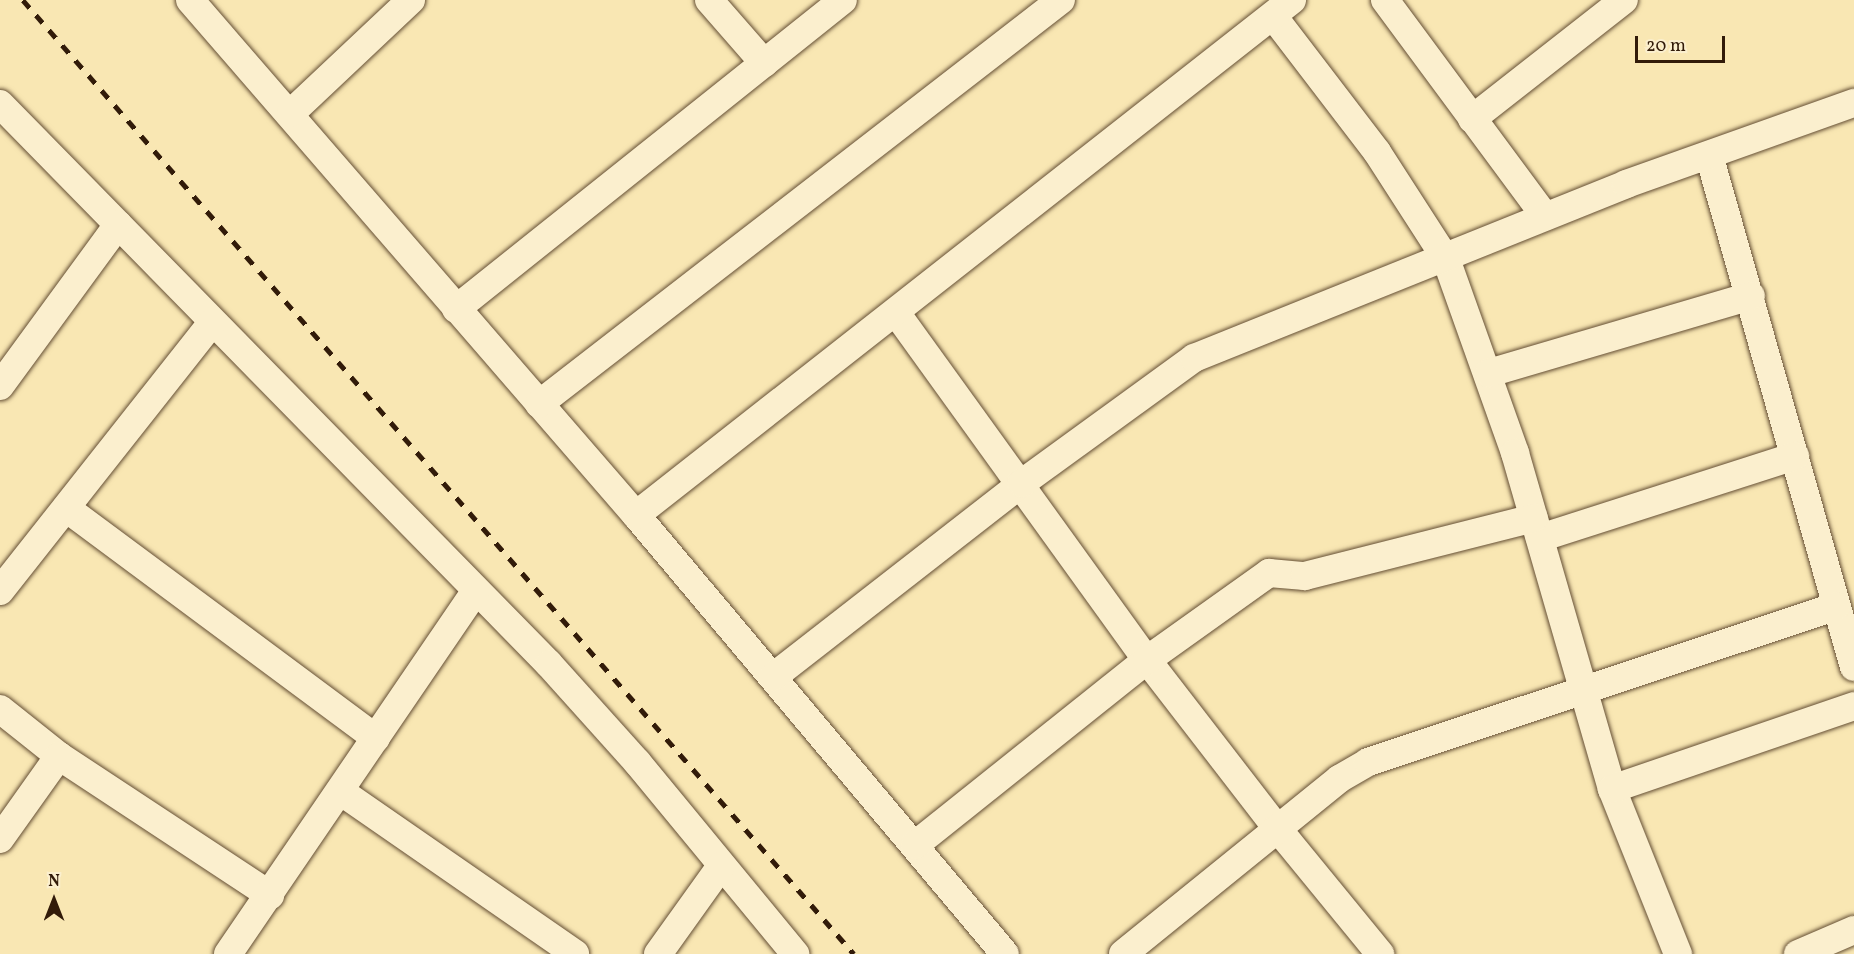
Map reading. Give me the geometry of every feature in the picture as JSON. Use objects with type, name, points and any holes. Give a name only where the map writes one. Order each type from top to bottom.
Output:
[{"type":"street","points":[[190,0],[291,113],[456,309],[636,515],[1005,954]]},
{"type":"street","points":[[291,113],[411,0]]},
{"type":"street","points":[[709,0],[764,63]]},
{"type":"street","points":[[456,309],[843,0]]},
{"type":"street","points":[[539,404],[1061,0]]},
{"type":"street","points":[[1385,0],[1545,216]]},
{"type":"street","points":[[1472,119],[1624,0]]},
{"type":"street","points":[[636,515],[897,314],[1282,8],[1446,259],[1489,373],[1537,528],[1612,789],[1678,954]]},
{"type":"street","points":[[773,677],[1022,483],[1194,358],[1218,345],[1446,259],[1545,216],[1854,103]]},
{"type":"street","points":[[0,104],[475,592],[549,664],[613,736],[795,954]]},
{"type":"street","points":[[1709,155],[1751,296],[1854,667]]},
{"type":"street","points":[[0,387],[118,225]]},
{"type":"street","points":[[1489,373],[1751,296]]},
{"type":"street","points":[[897,314],[1022,483],[1148,660],[1277,828],[1380,954]]},
{"type":"street","points":[[0,591],[212,323]]},
{"type":"street","points":[[915,845],[1148,660],[1269,573],[1305,576],[1537,528],[1795,456]]},
{"type":"street","points":[[66,508],[376,738]]},
{"type":"street","points":[[238,951],[270,895],[475,592]]},
{"type":"street","points":[[1123,954],[1339,779],[1368,762],[1402,748],[1583,693],[1836,606]]},
{"type":"street","points":[[1612,789],[1854,706]]},
{"type":"street","points":[[0,710],[59,756],[270,895]]},
{"type":"street","points":[[0,839],[59,756]]},
{"type":"street","points":[[340,791],[575,954]]},
{"type":"street","points":[[658,954],[721,866]]},
{"type":"street","points":[[1798,954],[1854,930]]},
{"type":"railway","points":[[23,0],[854,954]]}]
